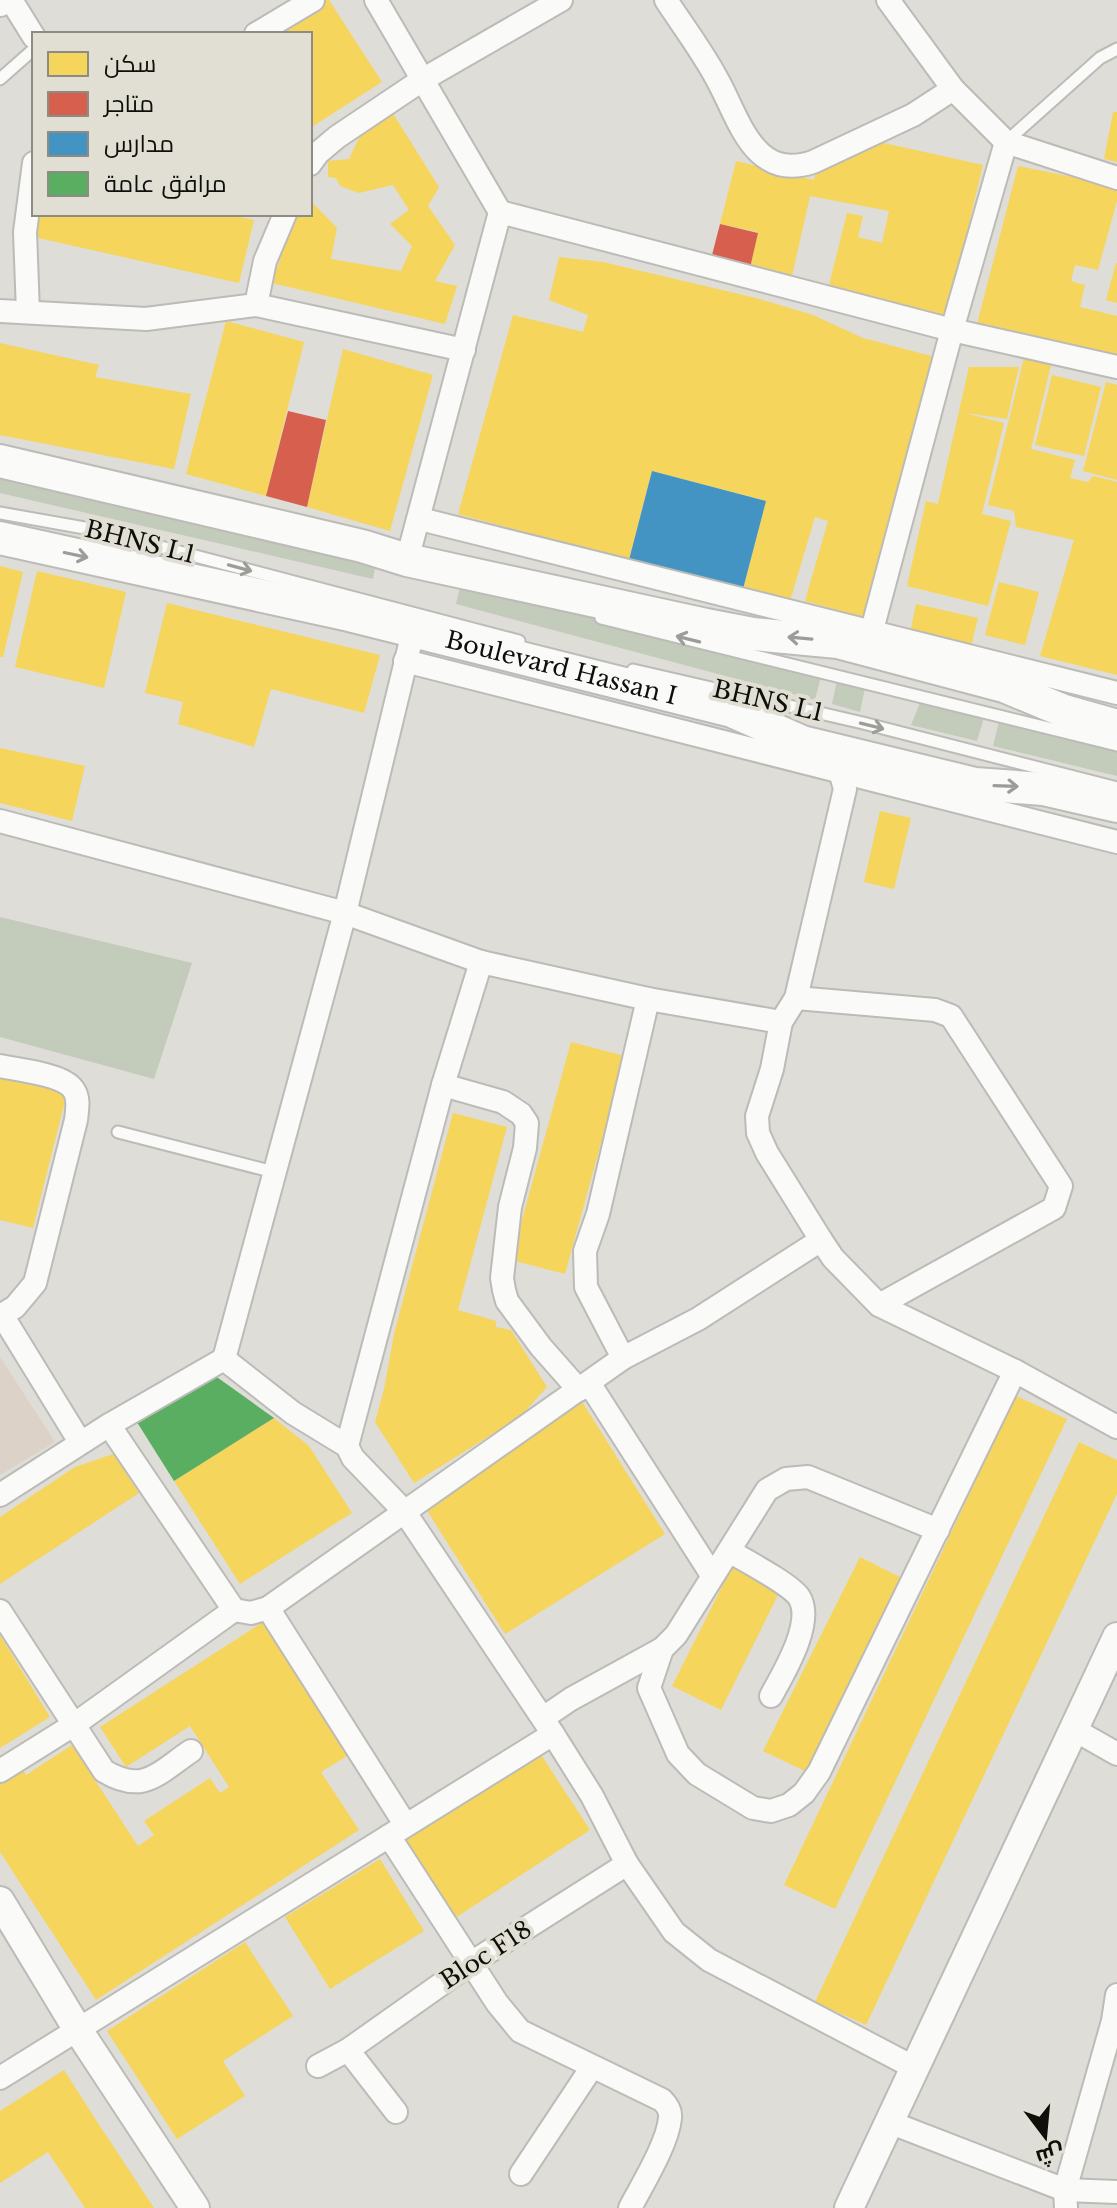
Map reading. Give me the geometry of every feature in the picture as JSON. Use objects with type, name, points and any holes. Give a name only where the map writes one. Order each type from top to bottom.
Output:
[{"type":"main road","points":[[0,461],[362,546],[407,560],[729,630],[838,642],[1004,686],[1064,711],[1117,726]]},
{"type":"main road","name":"Boulevard Hassan I","points":[[0,538],[409,646],[732,711],[837,761],[963,792],[1043,789],[1117,806]]},
{"type":"street","points":[[11,0],[32,34]]},
{"type":"street","points":[[259,32],[313,0]]},
{"type":"street","points":[[376,0],[500,212],[952,330],[1117,367]]},
{"type":"street","points":[[312,162],[337,137],[422,80],[561,0]]},
{"type":"street","points":[[666,0],[717,78],[751,145],[780,165],[800,166],[813,162],[913,115],[953,89]]},
{"type":"street","points":[[888,0],[953,89],[1006,142],[1117,178]]},
{"type":"street","points":[[872,630],[1006,142]]},
{"type":"street","points":[[28,312],[25,232],[32,178]]},
{"type":"street","points":[[407,560],[500,212]]},
{"type":"street","points":[[256,305],[265,261],[284,216]]},
{"type":"street","points":[[0,311],[146,319],[256,305],[464,350]]},
{"type":"street","points":[[420,519],[1117,693]]},
{"type":"street","points":[[0,1495],[80,1442],[224,1359],[345,913],[409,646]]},
{"type":"street","points":[[837,761],[845,789],[796,998],[781,1022],[772,1069],[757,1116],[758,1133],[767,1153],[833,1258],[879,1305],[1015,1371],[1117,1427]]},
{"type":"street","points":[[963,792],[1117,842]]},
{"type":"street","points":[[0,821],[345,913],[481,962],[648,999],[781,1022]]},
{"type":"street","points":[[347,1446],[443,1085],[481,962]]},
{"type":"street","points":[[796,998],[935,1010],[951,1016],[1061,1186],[1054,1208],[879,1305]]},
{"type":"street","points":[[623,1358],[586,1287],[585,1251],[598,1214],[648,999]]},
{"type":"street","points":[[0,1066],[61,1079],[73,1088],[78,1100],[76,1120],[35,1283],[15,1307],[1,1316],[80,1442]]},
{"type":"street","points":[[443,1085],[503,1102],[521,1114],[527,1123],[525,1148],[510,1207],[502,1278],[507,1301],[541,1347],[584,1387],[712,1575]]},
{"type":"street","points":[[0,1771],[75,1724],[234,1610],[251,1613],[268,1608],[623,1358],[698,1319],[821,1240]]},
{"type":"street","points":[[224,1359],[293,1413],[347,1446],[353,1458],[404,1511],[548,1726],[592,1796],[627,1864],[660,1914],[690,1946],[721,1966],[915,2068]]},
{"type":"street","points":[[662,1649],[649,1688],[678,1754],[697,1774],[753,1808],[771,1811],[789,1805],[804,1793],[819,1772],[1015,1371]]},
{"type":"street","points":[[109,1425],[234,1610]]},
{"type":"street","points":[[0,2078],[397,1830],[548,1726],[571,1699],[662,1649],[676,1635],[712,1575],[731,1552],[752,1510],[767,1490],[786,1479],[808,1477],[938,1530]]},
{"type":"street","points":[[731,1552],[793,1590],[802,1602],[801,1630],[796,1647],[771,1696]]},
{"type":"street","points":[[268,1608],[471,1963],[497,2003],[520,2031],[662,2100],[670,2117],[658,2153],[630,2208]]},
{"type":"street","points":[[0,1611],[104,1771],[134,1783],[152,1777],[191,1751]]},
{"type":"street","points":[[849,2208],[1117,1637]]},
{"type":"street","points":[[1073,1729],[1117,1754]]},
{"type":"street","name":"Bloc F18","points":[[318,2066],[348,2050],[471,1963],[627,1864]]},
{"type":"street","points":[[0,1901],[78,2030],[195,2208]]},
{"type":"street","points":[[1065,2199],[1108,2078],[1117,1995]]},
{"type":"street","points":[[348,2050],[396,2112]]},
{"type":"street","points":[[521,2174],[592,2067]]},
{"type":"street","points":[[889,2122],[1065,2199],[1117,2192]]},
{"type":"lane","points":[[1006,142],[1100,58],[1117,49]]},
{"type":"lane","points":[[0,79],[32,51]]},
{"type":"lane","name":"BHNS L1","points":[[0,471],[285,541]]},
{"type":"lane","name":"BHNS L1","points":[[0,513],[96,530],[527,643]]},
{"type":"lane","points":[[375,563],[495,592]]},
{"type":"lane","name":"BHNS L1","points":[[586,614],[1117,745]]},
{"type":"lane","name":"BHNS L1","points":[[617,666],[863,723],[1117,788]]},
{"type":"lane","points":[[118,1132],[274,1172]]},
{"type":"shaded area","points":[[0,1357],[55,1442],[0,1475]]},
{"type":"green space","points":[[0,466],[377,556],[373,579],[0,493]]},
{"type":"green space","points":[[461,583],[822,672],[815,700],[456,604]]},
{"type":"green space","points":[[838,676],[866,683],[860,712],[832,704]]},
{"type":"green space","points":[[922,698],[985,714],[977,741],[911,725]]},
{"type":"green space","points":[[1000,717],[1117,745],[1117,776],[993,746]]},
{"type":"green space","points":[[0,917],[192,963],[154,1079],[0,1037]]},
{"type":"building: سكن","points":[[322,0],[329,0],[382,82],[312,127],[312,32],[272,32]]},
{"type":"building: سكن","points":[[392,112],[439,187],[428,206],[455,245],[435,281],[457,286],[445,324],[272,283],[292,224],[298,216],[312,216],[312,202],[337,228],[331,259],[401,271],[412,246],[390,224],[409,210],[393,185],[359,193],[340,186],[336,178],[328,177],[328,161],[349,159],[364,128]]},
{"type":"building: سكن","points":[[1113,112],[1117,112],[1117,162],[1104,159]]},
{"type":"building: سكن","points":[[866,139],[983,165],[946,320],[827,293],[847,213],[863,216],[858,237],[882,243],[889,211],[810,196],[792,276],[750,268],[758,232],[720,224],[736,161],[814,180],[816,169]]},
{"type":"building: سكن","points":[[1018,166],[1117,186],[1117,201],[1098,270],[1075,265],[1071,281],[1085,285],[1080,307],[1117,316],[1117,357],[977,324]]},
{"type":"building: سكن","points":[[39,216],[235,216],[254,220],[239,283],[34,237]]},
{"type":"building: سكن","points":[[559,257],[603,262],[756,298],[813,315],[863,338],[935,357],[866,618],[805,601],[828,521],[815,517],[790,601],[743,589],[766,501],[652,471],[629,560],[458,514],[513,315],[583,332],[588,315],[549,300]]},
{"type":"building: سكن","points":[[1117,263],[1117,303],[1106,300]]},
{"type":"building: سكن","points":[[226,321],[304,342],[266,496],[186,474]]},
{"type":"building: سكن","points":[[0,343],[99,365],[95,377],[191,394],[174,469],[0,435]]},
{"type":"building: سكن","points":[[343,349],[433,375],[390,531],[307,507]]},
{"type":"building: سكن","points":[[1024,358],[1051,365],[1031,449],[1075,460],[1070,478],[1088,482],[1093,476],[1117,482],[1117,675],[1040,656],[1074,540],[1016,527],[1014,511],[988,505]]},
{"type":"building: سكن","points":[[969,367],[1019,367],[1007,419],[965,413],[1004,423],[982,514],[1011,521],[988,606],[907,586],[926,501],[938,504]]},
{"type":"building: سكن","points":[[1052,375],[1101,387],[1084,456],[1035,445]]},
{"type":"building: سكن","points":[[1106,382],[1117,385],[1117,480],[1083,471]]},
{"type":"building: سكن","points":[[0,566],[23,572],[3,657],[0,657]]},
{"type":"building: سكن","points":[[37,571],[126,592],[104,688],[15,667]]},
{"type":"building: سكن","points":[[999,582],[1039,592],[1025,645],[985,635]]},
{"type":"building: سكن","points":[[167,603],[380,655],[364,713],[271,689],[254,747],[178,724],[183,702],[145,693]]},
{"type":"building: سكن","points":[[916,604],[978,618],[970,651],[909,638]]},
{"type":"building: سكن","points":[[0,748],[85,766],[72,821],[0,803]]},
{"type":"building: سكن","points":[[880,811],[911,818],[894,889],[864,882]]},
{"type":"building: سكن","points":[[571,1042],[625,1056],[565,1274],[511,1260]]},
{"type":"building: سكن","points":[[0,1076],[67,1093],[33,1228],[0,1220]]},
{"type":"building: سكن","points":[[453,1113],[507,1127],[458,1310],[496,1321],[496,1327],[511,1330],[547,1387],[520,1417],[414,1483],[375,1422],[394,1334]]},
{"type":"building: سكن","points":[[1016,1396],[1067,1419],[835,1909],[784,1885]]},
{"type":"building: سكن","points":[[581,1400],[665,1534],[505,1634],[421,1501]]},
{"type":"building: سكن","points":[[274,1418],[309,1446],[352,1513],[240,1584],[174,1481]]},
{"type":"building: سكن","points":[[1079,1442],[1117,1460],[1117,1494],[866,2025],[815,2002]]},
{"type":"building: سكن","points":[[113,1454],[139,1493],[0,1584],[0,1517],[75,1467]]},
{"type":"building: سكن","points":[[860,1557],[908,1581],[811,1774],[763,1751]]},
{"type":"building: سكن","points":[[732,1567],[780,1591],[721,1710],[672,1686]]},
{"type":"building: سكن","points":[[266,1620],[352,1753],[321,1772],[359,1830],[96,2000],[0,1852],[0,1785],[23,1770],[26,1775],[72,1745],[138,1846],[154,1835],[144,1821],[210,1778],[220,1793],[229,1787],[190,1726],[126,1767],[100,1727]]},
{"type":"building: سكن","points":[[0,1635],[50,1717],[0,1748]]},
{"type":"building: سكن","points":[[540,1753],[590,1830],[455,1918],[404,1841]]},
{"type":"building: سكن","points":[[380,1859],[424,1931],[330,1989],[285,1917]]},
{"type":"building: سكن","points":[[245,1942],[293,2016],[223,2061],[245,2096],[177,2139],[107,2031]]},
{"type":"building: سكن","points":[[64,2070],[154,2208],[85,2208],[48,2152],[0,2183],[0,2111]]},
{"type":"building: متاجر","points":[[720,224],[758,233],[750,268],[711,259]]},
{"type":"building: متاجر","points":[[288,411],[326,420],[307,507],[266,496]]},
{"type":"building: مدارس","points":[[652,471],[766,501],[743,589],[629,560]]},
{"type":"building: مرافق عامة","points":[[207,1370],[274,1418],[174,1481],[135,1419]]}]
